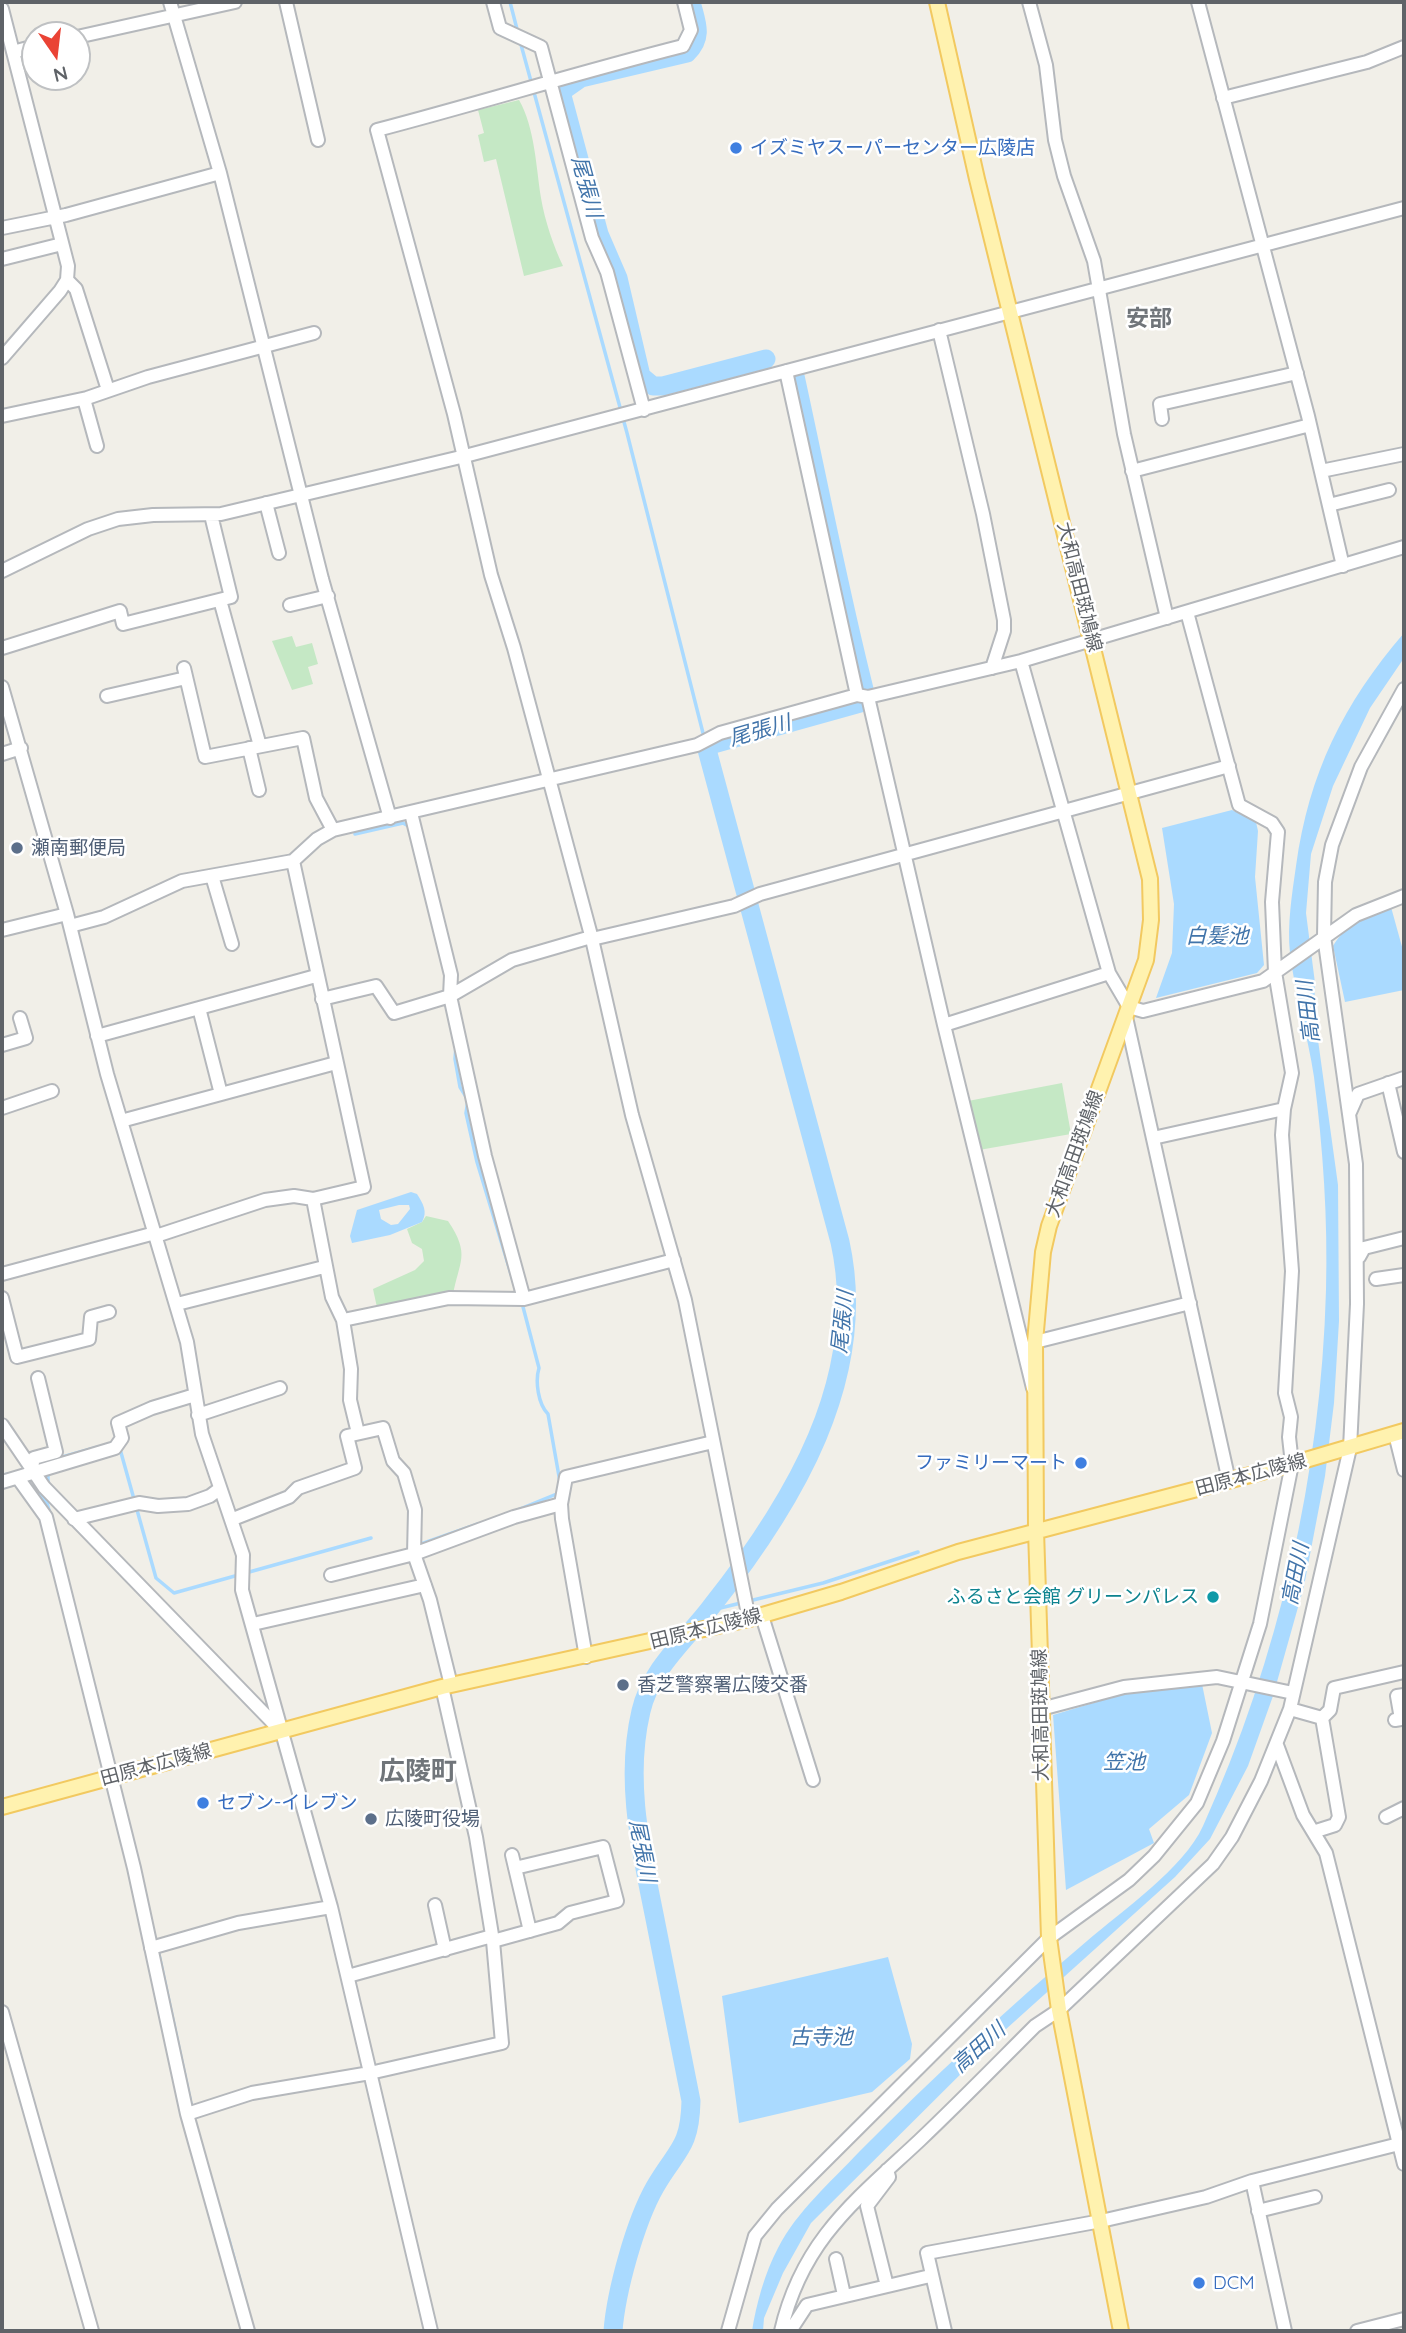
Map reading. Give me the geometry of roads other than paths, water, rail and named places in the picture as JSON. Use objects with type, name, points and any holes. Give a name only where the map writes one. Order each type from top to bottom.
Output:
[{"type":"main road","name":"大和高田斑鳩線","points":[[937,2],[974,166],[1150,879],[1151,920],[1146,960],[1049,1226],[1043,1252],[1035,1342],[1036,1530],[1049,1943],[1058,2007],[1121,2331]]},
{"type":"main road","name":"田原本広陵線","points":[[2,1807],[447,1686],[711,1628],[749,1606],[1295,1464],[1400,1433]]},
{"type":"street","points":[[170,2],[220,173],[261,346],[390,818]]},
{"type":"street","points":[[91,34],[235,2]]},
{"type":"street","points":[[286,2],[318,140]]},
{"type":"street","points":[[494,2],[500,27],[541,47],[547,80],[592,238],[607,272],[638,412]]},
{"type":"street","points":[[684,2],[691,30],[683,46],[547,80],[524,91],[377,130],[465,456],[491,575],[514,648],[547,781],[591,938],[632,1115],[674,1260],[736,1560],[749,1606],[813,1780]]},
{"type":"street","points":[[1029,2],[1046,65],[1055,140],[1064,176],[1090,243],[1132,471],[1167,618]]},
{"type":"street","points":[[1198,2],[1297,373],[1343,566]]},
{"type":"street","points":[[2,9],[68,266],[66,280],[54,299],[2,358]]},
{"type":"street","points":[[1223,98],[1367,62],[1404,47]]},
{"type":"street","points":[[13,52],[21,50]]},
{"type":"street","points":[[2,228],[220,173]]},
{"type":"street","points":[[2,571],[75,534],[118,519],[153,515],[211,515],[465,456],[1404,208]]},
{"type":"street","points":[[2,259],[62,244]]},
{"type":"street","points":[[66,280],[76,289],[108,390]]},
{"type":"street","points":[[939,330],[983,514],[1004,620],[1004,631],[992,668]]},
{"type":"street","points":[[2,416],[84,399],[261,346],[314,333]]},
{"type":"street","points":[[786,372],[1020,1344],[1036,1398]]},
{"type":"street","points":[[1162,419],[1160,404],[1297,373]]},
{"type":"street","points":[[84,399],[97,446]]},
{"type":"street","points":[[1132,471],[1310,425]]},
{"type":"street","points":[[1321,471],[1404,454]]},
{"type":"street","points":[[1329,505],[1390,489]]},
{"type":"street","points":[[266,503],[279,553]]},
{"type":"street","points":[[2,648],[120,611],[123,624],[232,597],[211,515]]},
{"type":"street","points":[[2,930],[104,917],[169,885],[293,861],[317,839],[333,830],[697,745],[715,736],[862,695],[1021,661],[1404,548]]},
{"type":"street","points":[[290,606],[328,596]]},
{"type":"street","points":[[220,600],[255,747],[259,790]]},
{"type":"street","points":[[728,2331],[755,2236],[804,2179],[1049,1943],[1129,1880],[1180,1827],[1197,1803],[1245,1682],[1295,1464],[1289,1437],[1291,1417],[1285,1393],[1292,1298],[1284,1195],[1284,1109],[1292,1073],[1272,901],[1278,832],[1272,823],[1239,805],[1187,612]]},
{"type":"street","points":[[1021,661],[1109,973],[1128,1012],[1228,1481]]},
{"type":"street","points":[[107,696],[185,673],[205,757],[303,738],[316,798],[333,830]]},
{"type":"street","points":[[2,687],[69,920],[97,1036],[191,1357],[198,1415],[218,1490],[233,1518],[253,1624],[331,1907],[431,2331]]},
{"type":"street","points":[[789,2331],[796,2283],[807,2260],[840,2214],[1035,2026],[1213,1864],[1232,1837],[1277,1745],[1290,1709],[1288,1692],[1347,1449],[1359,1257],[1356,1164],[1350,1112],[1320,939],[1325,882],[1332,845],[1361,767],[1381,725],[1404,689]]},
{"type":"street","points":[[2,754],[21,748]]},
{"type":"street","points":[[322,999],[376,986],[394,1013],[450,996],[512,960],[591,938],[740,904],[754,897],[1229,766]]},
{"type":"street","points":[[411,813],[451,975],[450,996],[517,1299]]},
{"type":"street","points":[[2,1274],[155,1235],[265,1200],[294,1196],[313,1199],[364,1187],[293,861]]},
{"type":"street","points":[[212,876],[232,944]]},
{"type":"street","points":[[1128,1012],[1143,1011],[1257,983],[1356,915],[1404,896]]},
{"type":"street","points":[[944,1025],[1109,973]]},
{"type":"street","points":[[97,1036],[316,976]]},
{"type":"street","points":[[199,1008],[221,1094]]},
{"type":"street","points":[[2,1045],[26,1038],[20,1018]]},
{"type":"street","points":[[121,1121],[336,1063]]},
{"type":"street","points":[[1350,1112],[1359,1094],[1404,1079]]},
{"type":"street","points":[[1388,1083],[1404,1152]]},
{"type":"street","points":[[2,1108],[52,1091]]},
{"type":"street","points":[[1153,1138],[1284,1109]]},
{"type":"street","points":[[313,1199],[324,1267],[332,1297],[343,1320],[351,1369],[350,1400],[358,1433]]},
{"type":"street","points":[[1359,1257],[1364,1248],[1404,1238]]},
{"type":"street","points":[[348,1320],[449,1298],[517,1299],[674,1260]]},
{"type":"street","points":[[177,1304],[324,1267]]},
{"type":"street","points":[[1376,1279],[1404,1275]]},
{"type":"street","points":[[2,1298],[17,1357],[89,1339],[91,1317],[109,1312]]},
{"type":"street","points":[[1035,1342],[1190,1303]]},
{"type":"street","points":[[25,1474],[34,1458],[56,1452],[38,1378]]},
{"type":"street","points":[[198,1415],[231,1407],[280,1388]]},
{"type":"street","points":[[2,1482],[117,1445],[122,1438],[118,1423],[152,1408],[195,1395]]},
{"type":"street","points":[[2,1425],[46,1517],[155,1947],[192,2113],[247,2331]]},
{"type":"street","points":[[192,2113],[252,2094],[370,2073],[502,2043],[492,1938],[476,1837],[425,1585],[414,1554],[417,1518],[404,1473],[393,1461],[383,1428],[347,1436],[355,1468],[298,1488],[289,1497],[233,1518]]},
{"type":"street","points":[[1400,1433],[1404,1470]]},
{"type":"street","points":[[586,1657],[561,1504],[566,1477],[713,1442]]},
{"type":"street","points":[[25,1474],[74,1519],[281,1731]]},
{"type":"street","points":[[74,1519],[136,1504],[188,1504],[218,1490]]},
{"type":"street","points":[[331,1575],[414,1554],[502,1521],[561,1504]]},
{"type":"street","points":[[253,1624],[425,1585]]},
{"type":"street","points":[[1322,1718],[1330,1710],[1334,1688],[1404,1672]]},
{"type":"street","points":[[1041,1709],[1124,1686],[1217,1676],[1288,1692]]},
{"type":"street","points":[[1395,1720],[1401,1719],[1396,1696],[1404,1695]]},
{"type":"street","points":[[1290,1709],[1322,1718]]},
{"type":"street","points":[[1315,1831],[1335,1825],[1339,1817],[1322,1718]]},
{"type":"street","points":[[1277,1745],[1303,1815],[1326,1853],[1404,2164]]},
{"type":"street","points":[[1385,1817],[1404,1808]]},
{"type":"street","points":[[348,1976],[492,1938],[530,1931],[558,1923],[570,1913],[617,1901],[603,1847],[513,1862],[530,1931]]},
{"type":"street","points":[[435,1905],[445,1950]]},
{"type":"street","points":[[155,1947],[238,1923],[331,1907]]},
{"type":"street","points":[[2,2012],[92,2331]]},
{"type":"street","points":[[944,2331],[927,2253],[1101,2221],[1206,2197],[1252,2181],[1399,2144]]},
{"type":"street","points":[[887,2169],[889,2177],[867,2206],[887,2286]]},
{"type":"street","points":[[1252,2181],[1285,2331]]},
{"type":"street","points":[[1258,2211],[1315,2197]]},
{"type":"street","points":[[836,2259],[844,2295]]},
{"type":"street","points":[[789,2331],[807,2305],[930,2276]]},
{"type":"street","points":[[1357,2331],[1404,2319]]},
{"type":"water","name":"高田川","points":[[1404,633],[1404,658],[1370,708],[1333,786],[1311,854],[1306,913],[1315,983],[1314,1011],[1338,1185],[1339,1321],[1334,1403],[1325,1476],[1304,1586],[1273,1696],[1248,1766],[1210,1839],[1175,1877],[1005,2030],[811,2223],[783,2273],[764,2318],[763,2331],[752,2331],[773,2257],[805,2209],[887,2124],[971,2044],[1167,1873],[1194,1842],[1230,1762],[1254,1697],[1291,1564],[1305,1496],[1322,1359],[1326,1290],[1324,1184],[1314,1077],[1289,942],[1296,866],[1310,800],[1332,741],[1363,686]]},
{"type":"water","name":"白髪池","points":[[1232,810],[1256,822],[1258,831],[1255,877],[1264,965],[1257,973],[1156,998],[1172,953],[1174,904],[1162,828]]},
{"type":"water","points":[[1391,907],[1404,954],[1404,990],[1345,1002],[1333,946],[1344,932],[1358,921]]},
{"type":"water","points":[[411,1192],[417,1194],[425,1214],[422,1222],[390,1235],[352,1243],[350,1236],[357,1210]],"holes":[[[409,1205],[410,1209],[398,1224],[391,1225],[381,1219],[379,1210]]]},
{"type":"water","name":"笠池","points":[[1202,1684],[1212,1733],[1189,1795],[1149,1829],[1154,1843],[1066,1890],[1053,1715],[1123,1694]]},
{"type":"water","name":"古寺池","points":[[888,1957],[912,2044],[910,2059],[872,2092],[739,2123],[722,1996]]},
{"type":"waterway","points":[[510,2],[518,33]]},
{"type":"waterway","name":"尾張川","points":[[691,2],[697,35],[687,53],[581,78],[561,92],[599,234],[618,278],[641,376],[653,386],[663,386],[766,359]]},
{"type":"waterway","points":[[520,41],[627,433],[704,737]]},
{"type":"waterway","name":"尾張川","points":[[613,2331],[618,2297],[634,2238],[655,2187],[685,2140],[691,2101],[637,1818],[634,1765],[641,1711],[661,1668],[741,1568],[795,1483],[817,1437],[834,1390],[844,1342],[846,1293],[840,1242],[706,746],[860,703],[864,689],[795,376]]},
{"type":"waterway","points":[[355,834],[403,823],[410,827]]},
{"type":"waterway","points":[[456,1046],[455,1059],[460,1087],[468,1100],[466,1113],[477,1162],[518,1297]]},
{"type":"waterway","points":[[522,1303],[539,1368],[538,1392],[548,1414],[560,1482]]},
{"type":"waterway","points":[[48,1465],[48,1461],[98,1447]]},
{"type":"waterway","points":[[120,1449],[156,1578],[174,1593],[371,1538]]},
{"type":"waterway","points":[[48,1472],[48,1481]]},
{"type":"waterway","points":[[2,1475],[19,1473]]},
{"type":"waterway","points":[[31,1486],[47,1503],[50,1514]]},
{"type":"waterway","points":[[515,1511],[559,1493]]},
{"type":"waterway","points":[[421,1544],[478,1524]]},
{"type":"waterway","points":[[708,1611],[823,1583],[918,1552]]},
{"type":"waterway","points":[[158,1950],[191,2104]]},
{"type":"waterway","points":[[226,2229],[247,2306]]},
{"type":"place","name":"イズミヤスーパーセンター広陵店","points":[[736,148]]},
{"type":"place","name":"瀬南郵便局","points":[[17,848]]},
{"type":"place","name":"ファミリーマート","points":[[1081,1463]]},
{"type":"place","name":"ふるさと会館 グリーンパレス","points":[[1213,1597]]},
{"type":"place","name":"香芝警察署広陵交番","points":[[623,1685]]},
{"type":"place","name":"セブン-イレブン","points":[[203,1803]]},
{"type":"place","name":"広陵町役場","points":[[371,1819]]},
{"type":"place","name":"DCM","points":[[1199,2283]]},
{"type":"district","name":"安部","points":[[1149,319]]},
{"type":"district","name":"広陵町","points":[[418,1772]]}]
